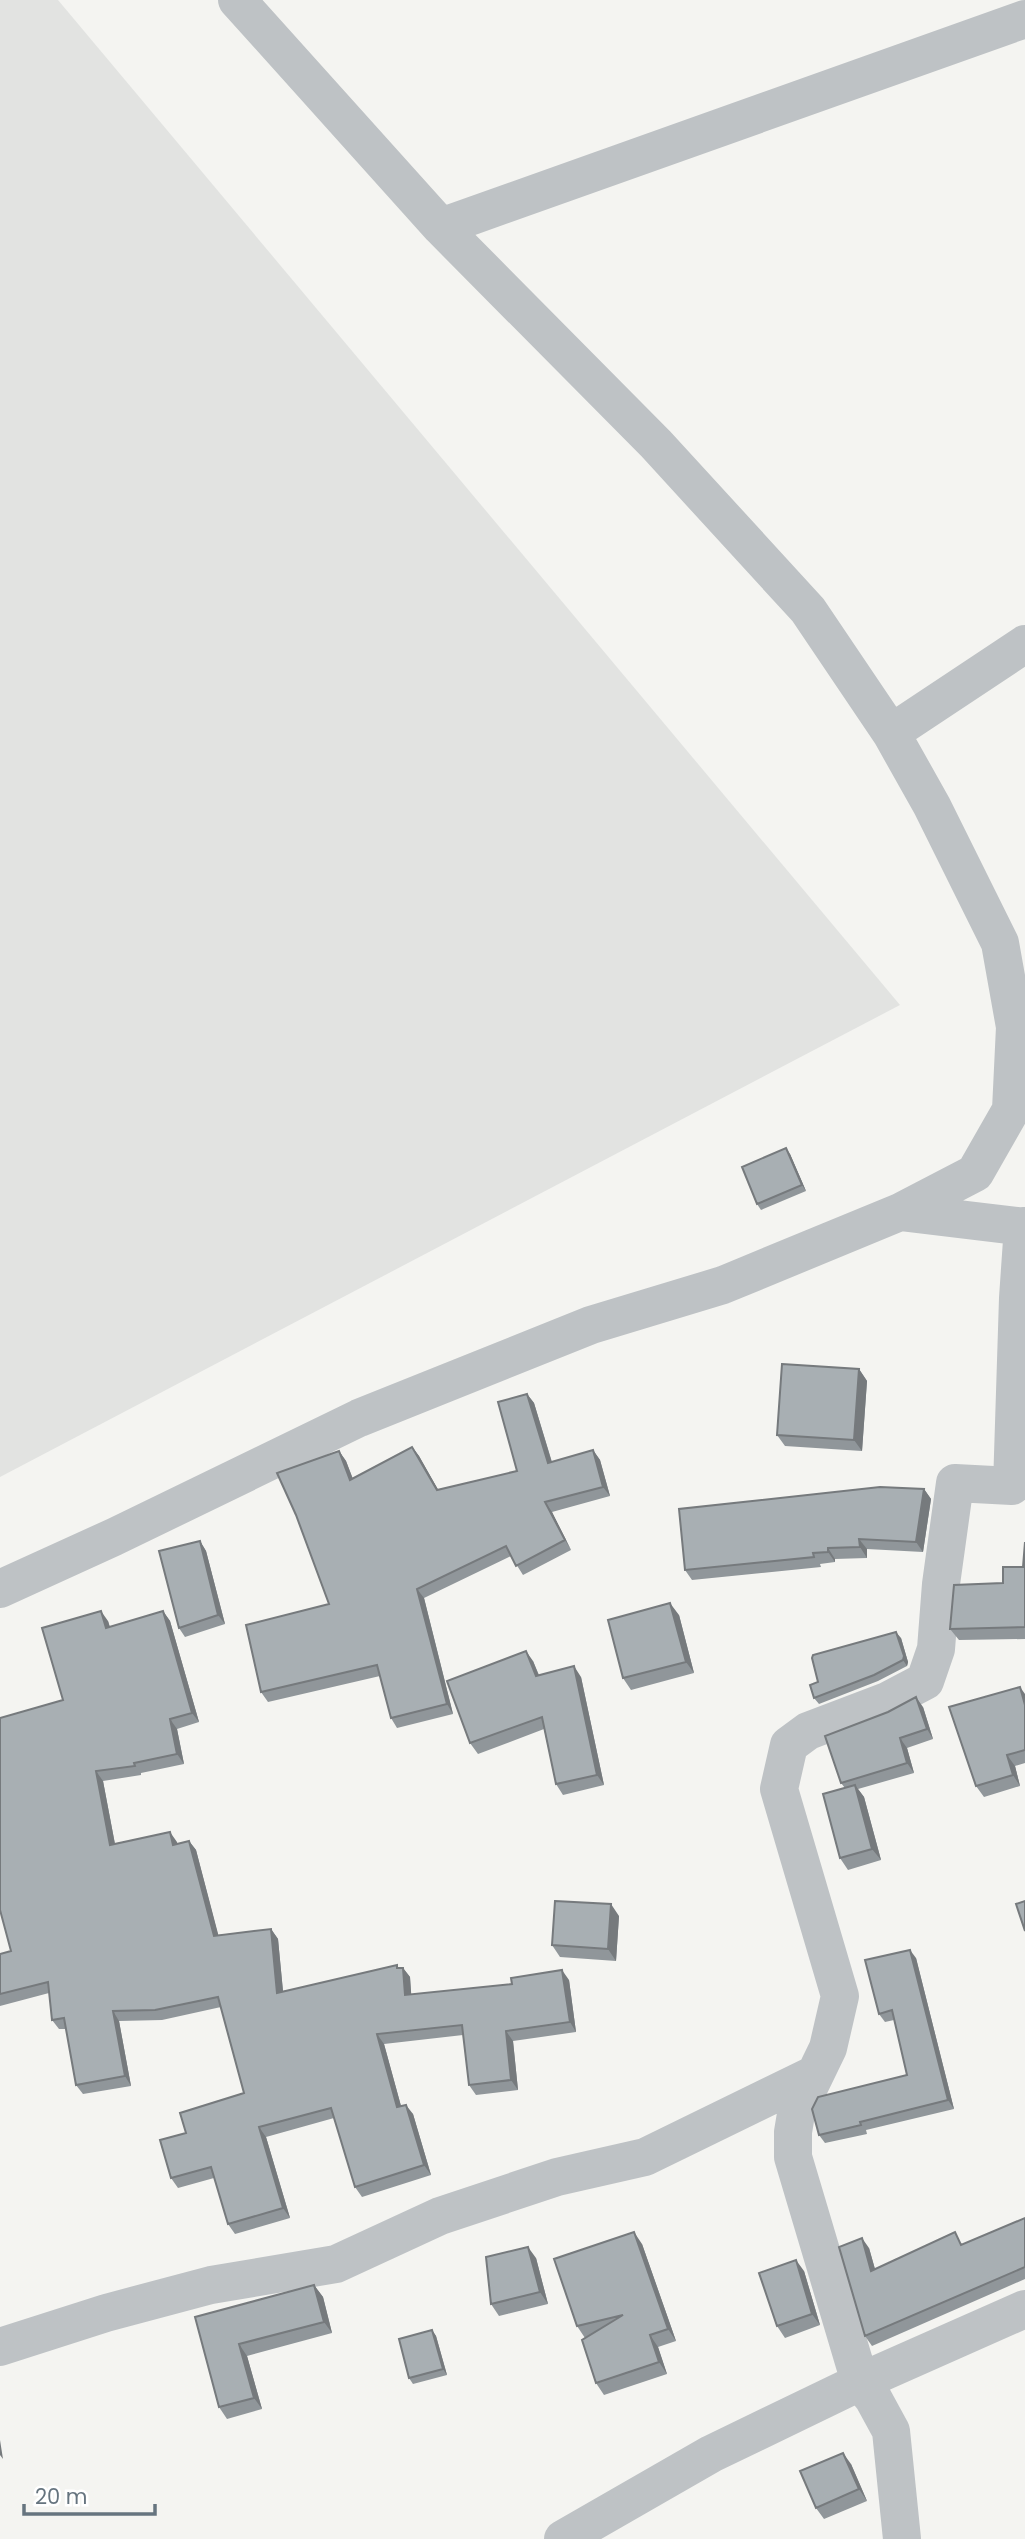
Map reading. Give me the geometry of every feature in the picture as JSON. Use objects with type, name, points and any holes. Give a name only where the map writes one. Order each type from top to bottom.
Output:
[{"type":"street","points":[[0,1588],[114,1537],[359,1418],[591,1325],[723,1285],[900,1212],[975,1174],[1011,1110],[1015,1027],[1000,943],[932,806],[891,733],[808,610],[656,444],[441,227],[237,0]]},
{"type":"street","points":[[441,227],[1025,19]]},
{"type":"street","points":[[891,733],[1025,644]]},
{"type":"street","points":[[900,1212],[1024,1227],[1018,1298],[1012,1486],[956,1483],[941,1584],[936,1649],[925,1681],[887,1700],[808,1731],[789,1745],[782,1766],[779,1789],[840,1996],[828,2048],[796,2114],[793,2157],[860,2382],[873,2398],[891,2431],[902,2539]]},
{"type":"street","points":[[0,2347],[211,2285],[336,2264],[440,2216],[557,2177],[645,2157],[815,2074]]},
{"type":"street","points":[[763,2100],[793,2132]]},
{"type":"street","points":[[563,2539],[711,2454],[860,2382],[1025,2309]]},
{"type":"shaded area","points":[[0,0],[58,0],[900,1005],[0,1477]]},
{"type":"building","points":[[786,1148],[802,1185],[757,1204],[742,1167]]},
{"type":"building","points":[[782,1364],[859,1369],[854,1440],[777,1435]]},
{"type":"building","points":[[527,1394],[548,1463],[593,1450],[603,1487],[545,1502],[565,1540],[516,1566],[506,1546],[417,1589],[447,1704],[391,1718],[377,1665],[261,1692],[246,1625],[329,1604],[296,1515],[277,1473],[339,1451],[350,1480],[412,1447],[437,1490],[517,1471],[498,1402]]},
{"type":"building","points":[[880,1487],[924,1489],[916,1542],[859,1539],[860,1547],[828,1548],[828,1552],[813,1553],[814,1557],[685,1570],[679,1509]]},
{"type":"building","points":[[200,1541],[218,1615],[179,1628],[159,1551]]},
{"type":"building","points":[[1025,1542],[1025,1627],[950,1629],[954,1585],[1003,1583],[1003,1567],[1023,1567]]},
{"type":"building","points":[[670,1603],[686,1662],[623,1678],[608,1620]]},
{"type":"building","points":[[101,1611],[106,1628],[163,1611],[192,1713],[170,1719],[177,1754],[134,1763],[135,1766],[96,1771],[110,1845],[170,1832],[173,1845],[189,1841],[214,1936],[271,1929],[277,1993],[397,1965],[397,1968],[403,1968],[405,1995],[512,1984],[511,1978],[562,1970],[570,2022],[506,2031],[511,2080],[469,2085],[462,2025],[377,2034],[397,2107],[406,2105],[424,2165],[355,2187],[331,2108],[259,2127],[283,2208],[228,2224],[211,2167],[171,2178],[160,2140],[186,2133],[180,2113],[244,2093],[218,1997],[155,2010],[113,2011],[125,2076],[76,2085],[64,2018],[52,2020],[48,1982],[0,1994],[0,1954],[11,1951],[0,1910],[0,1718],[63,1700],[42,1628]]},
{"type":"building","points":[[896,1632],[903,1660],[874,1675],[814,1698],[810,1685],[818,1682],[813,1655]]},
{"type":"building","points":[[526,1651],[536,1676],[574,1666],[597,1775],[556,1784],[542,1717],[470,1743],[447,1681]]},
{"type":"building","points":[[1020,1687],[1025,1705],[1025,1750],[1007,1755],[1013,1775],[976,1786],[949,1707]]},
{"type":"building","points":[[916,1697],[927,1729],[900,1738],[907,1763],[841,1783],[825,1736],[888,1712]]},
{"type":"building","points":[[855,1785],[872,1849],[840,1858],[823,1794]]},
{"type":"building","points":[[555,1901],[611,1904],[608,1949],[552,1945]]},
{"type":"building","points":[[1025,1901],[1025,1931],[1016,1904]]},
{"type":"building","points":[[910,1950],[948,2100],[819,2135],[812,2109],[818,2097],[907,2075],[892,2010],[879,2014],[865,1960]]},
{"type":"building","points":[[1025,2218],[1025,2267],[865,2336],[839,2247],[862,2238],[871,2271],[955,2232],[961,2245]]},
{"type":"building","points":[[634,2232],[668,2329],[650,2335],[659,2362],[596,2383],[582,2340],[623,2315],[577,2326],[554,2259]]},
{"type":"building","points":[[528,2247],[540,2292],[491,2304],[486,2257]]},
{"type":"building","points":[[796,2260],[812,2314],[777,2326],[759,2273]]},
{"type":"building","points":[[314,2285],[324,2322],[239,2344],[254,2398],[219,2407],[195,2317]]},
{"type":"building","points":[[432,2330],[443,2369],[409,2378],[399,2339]]},
{"type":"building","points":[[843,2453],[859,2489],[816,2508],[800,2471]]}]
